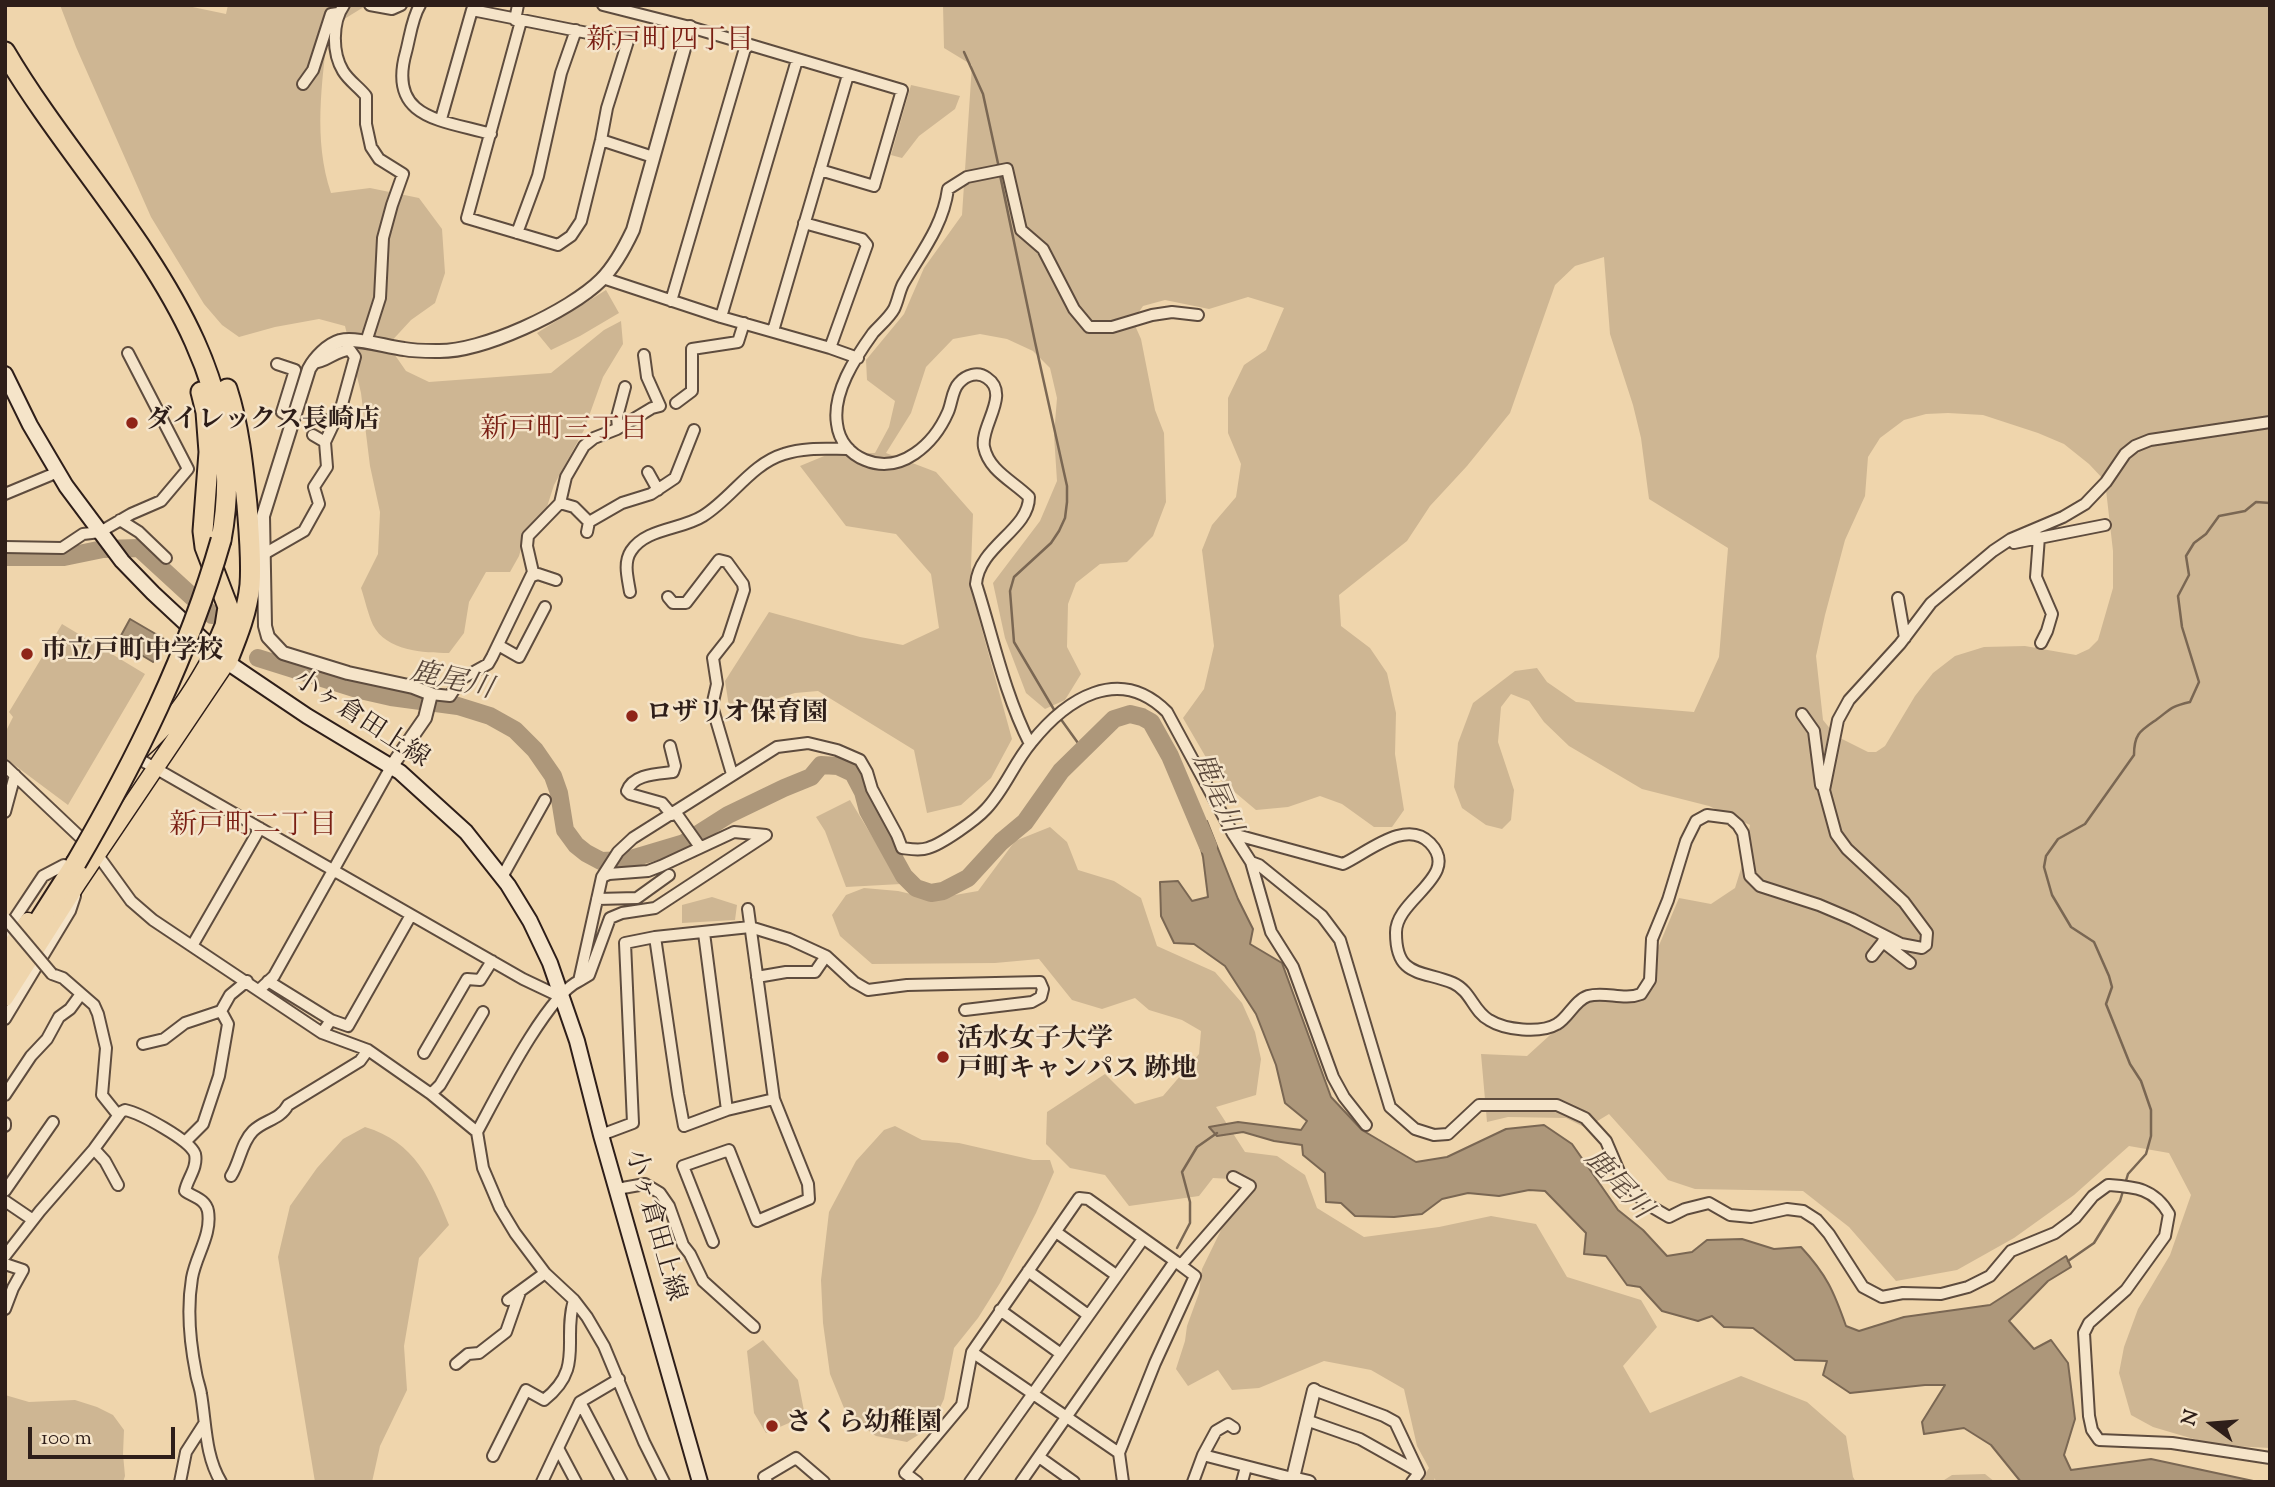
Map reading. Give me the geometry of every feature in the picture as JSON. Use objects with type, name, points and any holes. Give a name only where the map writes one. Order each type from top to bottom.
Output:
[{"type":"highway","points":[[5,52],[91,178],[171,287],[220,368],[235,419],[248,516],[250,585],[242,622],[220,657]]},
{"type":"highway","points":[[91,178],[168,313],[192,365],[206,412],[209,452],[203,531],[205,547],[228,607],[220,657]]},
{"type":"highway","points":[[5,974],[72,871],[128,770],[169,685],[200,607],[221,540],[228,476],[216,396],[201,355],[180,312],[129,231]]},
{"type":"main road","name":"小ヶ倉田上線","points":[[5,374],[30,425],[58,472],[122,561],[220,657],[307,716],[391,767],[423,791],[466,832],[502,877],[530,921],[550,962],[577,1041],[601,1135],[700,1482]]},
{"type":"main road","points":[[5,998],[72,871],[80,836],[110,787],[134,756],[165,729],[220,657]]},
{"type":"main road","points":[[5,954],[48,892],[97,854],[157,769],[220,657]]},
{"type":"street","points":[[370,5],[392,9],[401,5]]},
{"type":"street","points":[[420,5],[401,67],[405,96],[414,107],[441,120],[491,134]]},
{"type":"street","points":[[441,120],[472,10],[518,20],[628,41],[612,88],[581,220],[571,236],[558,245],[467,218],[491,134],[518,20],[518,5]]},
{"type":"street","points":[[603,5],[691,27],[902,90],[874,186],[820,170]]},
{"type":"street","points":[[303,84],[313,70],[331,14],[341,9]]},
{"type":"street","points":[[341,9],[336,55],[343,72],[366,96],[366,124],[371,147],[379,159],[403,174],[383,238],[380,298],[366,342]]},
{"type":"street","points":[[644,355],[647,377],[660,406],[594,438],[584,446],[566,477],[560,503],[528,536],[532,576],[488,664],[461,679],[450,696],[430,694],[412,687],[348,673],[283,653],[268,637],[263,615],[263,516],[312,363],[320,354],[340,341],[366,342],[406,350],[468,348],[505,335],[572,304],[603,278],[619,257],[633,230],[691,27]]},
{"type":"street","points":[[517,233],[538,176],[561,74],[576,30]]},
{"type":"street","points":[[671,301],[746,45]]},
{"type":"street","points":[[721,317],[797,60]]},
{"type":"street","points":[[773,331],[848,75]]},
{"type":"street","points":[[601,141],[653,156]]},
{"type":"street","points":[[1030,744],[1017,719],[976,584],[977,571],[1025,514],[1029,504],[1029,497],[992,466],[984,447],[985,429],[996,398],[996,389],[987,378],[970,375],[956,387],[948,411],[920,450],[902,461],[876,463],[864,460],[849,449],[838,431],[836,408],[845,380],[873,334],[894,309],[901,287],[922,256],[945,209],[948,190],[967,177],[1004,169],[1007,169],[1021,230],[1043,249],[1074,309],[1089,327],[1112,327],[1172,312],[1198,315]]},
{"type":"street","points":[[804,223],[862,239],[867,246],[830,348]]},
{"type":"street","points":[[603,278],[858,358]]},
{"type":"street","points":[[676,403],[692,391],[692,349],[738,342],[744,323]]},
{"type":"street","points":[[264,554],[304,531],[319,504],[314,487],[327,467],[326,442],[341,408],[355,358],[350,349],[341,350],[323,362],[312,363]]},
{"type":"street","points":[[5,547],[62,548],[83,534],[104,537],[120,520],[161,501],[188,469],[128,353]]},
{"type":"street","points":[[277,364],[295,370],[282,412],[293,418]]},
{"type":"street","points":[[618,428],[625,387]]},
{"type":"street","points":[[319,418],[333,424]]},
{"type":"street","points":[[1824,790],[1838,720],[1849,700],[1905,638],[1931,603],[2001,546],[2085,504],[2134,446],[2150,440],[2270,422]]},
{"type":"street","points":[[560,503],[574,506],[588,527],[622,503],[658,490],[675,478],[694,430]]},
{"type":"street","points":[[313,435],[326,442]]},
{"type":"street","points":[[630,593],[626,564],[629,553],[643,538],[690,524],[705,515],[752,473],[781,455],[805,449],[849,449]]},
{"type":"street","points":[[5,494],[58,472]]},
{"type":"street","points":[[648,472],[658,490]]},
{"type":"street","points":[[302,483],[314,487]]},
{"type":"street","points":[[120,520],[139,532],[166,558]]},
{"type":"street","points":[[2001,546],[2105,525]]},
{"type":"street","points":[[2039,537],[2036,578],[2052,614],[2041,643]]},
{"type":"street","points":[[668,597],[673,603],[686,603],[719,560],[727,562],[743,584],[744,590],[728,639],[713,658],[716,684],[712,706],[732,774]]},
{"type":"street","points":[[532,576],[542,574],[556,580]]},
{"type":"street","points":[[1898,598],[1905,638]]},
{"type":"street","points":[[498,645],[519,657],[545,607]]},
{"type":"street","points":[[579,981],[602,877],[618,852],[633,838],[768,751],[797,743],[823,746],[860,760],[902,848],[926,849],[942,842],[985,811],[1010,778],[1030,744],[1071,704],[1109,688],[1132,692],[1156,701],[1167,712],[1251,862],[1271,932],[1293,967],[1333,1077],[1344,1097],[1366,1125]]},
{"type":"street","points":[[259,990],[274,976],[391,767],[425,718],[430,694]]},
{"type":"street","points":[[1802,714],[1812,724],[1814,731],[1819,783],[1824,790],[1836,834],[1846,849],[1904,902],[1927,933],[1928,939],[1926,945],[1916,948],[1884,939]]},
{"type":"street","points":[[670,746],[675,765],[673,772],[640,778],[631,782],[627,791],[629,794],[662,803],[700,847]]},
{"type":"street","points":[[134,756],[523,979],[561,997]]},
{"type":"street","points":[[5,766],[80,836],[97,854],[131,901],[153,920],[322,1033],[368,1050],[431,1094],[477,1132]]},
{"type":"street","points":[[5,813],[15,775]]},
{"type":"street","points":[[502,877],[545,800]]},
{"type":"street","points":[[1233,834],[1343,864],[1395,836],[1415,835],[1426,839],[1434,848],[1438,860],[1437,870],[1428,885],[1407,904],[1396,924],[1396,943],[1401,958],[1407,968],[1453,983],[1462,989],[1482,1016],[1503,1027],[1543,1029],[1556,1024],[1587,996],[1625,998],[1641,994],[1650,981],[1652,939],[1668,900],[1686,841],[1696,821],[1707,815],[1730,818],[1738,825],[1743,833],[1750,876],[1760,886],[1830,909],[1860,923],[1884,939],[1910,963]]},
{"type":"street","points":[[192,946],[260,828]]},
{"type":"street","points":[[602,877],[648,870],[674,861],[734,832],[766,835],[655,908],[622,913],[610,918],[589,975],[569,985],[546,1013],[477,1132],[483,1168],[495,1198],[515,1233],[545,1273],[574,1300],[587,1317],[604,1346],[644,1442],[664,1482]]},
{"type":"street","points":[[1251,862],[1259,864],[1322,916],[1340,940],[1390,1107],[1415,1129],[1434,1135],[1448,1134],[1479,1105],[1557,1105],[1585,1118],[1606,1141],[1621,1176],[1645,1203],[1669,1217],[1685,1209],[1709,1203],[1730,1215],[1751,1217],[1787,1209],[1803,1211],[1817,1220],[1829,1234],[1863,1287],[1882,1297],[1903,1293],[1941,1294],[1968,1287],[1990,1276],[2011,1251],[2055,1233],[2075,1219],[2093,1196],[2108,1185],[2139,1189],[2154,1195],[2169,1214],[2165,1236],[2126,1290],[2090,1323],[2084,1333],[2092,1430],[2099,1440],[2172,1443],[2270,1458]]},
{"type":"street","points":[[5,933],[43,876],[72,871],[70,911],[5,1019]]},
{"type":"street","points":[[597,899],[636,898],[669,875]]},
{"type":"street","points":[[713,1242],[683,1166],[729,1150],[752,1223],[809,1199],[808,1184],[774,1099],[748,909]]},
{"type":"street","points":[[268,981],[331,1020],[348,1026],[411,915]]},
{"type":"street","points":[[5,918],[51,974],[63,978],[94,1005],[106,1048],[102,1095],[118,1115]]},
{"type":"street","points":[[601,1135],[634,1123],[625,943],[655,937],[750,927],[789,939],[826,956],[854,982],[868,990],[906,985],[1040,982],[1043,989],[1041,997],[1032,1002],[965,1010]]},
{"type":"street","points":[[704,933],[727,1110]]},
{"type":"street","points":[[655,937],[684,1126],[727,1110],[774,1099]]},
{"type":"street","points":[[1872,957],[1884,939]]},
{"type":"street","points":[[757,977],[786,972],[815,972],[826,956]]},
{"type":"street","points":[[424,1052],[467,979],[480,981],[492,961]]},
{"type":"street","points":[[143,1044],[164,1039],[185,1023],[221,1011],[230,995],[247,981]]},
{"type":"street","points":[[5,1095],[31,1056],[47,1039],[59,1017],[70,1009],[81,995]]},
{"type":"street","points":[[185,1142],[203,1124],[219,1076],[228,1024],[221,1011]]},
{"type":"street","points":[[431,1094],[440,1085],[483,1012]]},
{"type":"street","points":[[322,1033],[331,1020]]},
{"type":"street","points":[[231,1176],[253,1131],[284,1113],[288,1105],[360,1061],[368,1050]]},
{"type":"street","points":[[5,1256],[94,1149],[118,1115],[125,1110],[185,1142],[195,1157],[194,1170],[185,1191],[206,1205],[209,1219],[201,1254],[193,1271],[191,1306],[194,1357],[204,1424],[221,1482]]},
{"type":"street","points":[[33,1220],[6,1199],[53,1122]]},
{"type":"street","points":[[94,1149],[105,1161],[118,1185]]},
{"type":"street","points":[[1021,1482],[1178,1263],[1250,1186],[1233,1177]]},
{"type":"street","points":[[617,1189],[645,1184],[660,1193],[669,1206],[683,1245],[703,1281],[754,1327]]},
{"type":"street","points":[[917,1482],[905,1473],[962,1405],[972,1352],[1079,1198],[1088,1199],[1195,1276],[1119,1453],[1123,1482]]},
{"type":"street","points":[[1056,1232],[1116,1275]]},
{"type":"street","points":[[970,1482],[1143,1239]]},
{"type":"street","points":[[5,1264],[23,1270],[7,1301]]},
{"type":"street","points":[[1028,1271],[1088,1315]]},
{"type":"street","points":[[508,1300],[545,1273]]},
{"type":"street","points":[[456,1364],[468,1354],[479,1353],[506,1332],[520,1292]]},
{"type":"street","points":[[493,1456],[526,1390],[544,1400],[562,1382],[571,1356],[570,1312],[574,1300]]},
{"type":"street","points":[[1000,1310],[1061,1354]]},
{"type":"street","points":[[972,1352],[1119,1453]]},
{"type":"street","points":[[542,1482],[580,1402],[619,1379]]},
{"type":"street","points":[[1292,1480],[1314,1390],[1395,1422],[1415,1477]]},
{"type":"street","points":[[580,1402],[622,1482]]},
{"type":"street","points":[[1306,1420],[1360,1439],[1415,1477]]},
{"type":"street","points":[[180,1482],[186,1452],[204,1424]]},
{"type":"street","points":[[1193,1482],[1216,1431],[1228,1424],[1234,1428]]},
{"type":"street","points":[[558,1448],[576,1482]]},
{"type":"street","points":[[1203,1455],[1308,1482]]},
{"type":"street","points":[[1039,1457],[1074,1482]]},
{"type":"street","points":[[767,1482],[764,1477],[796,1458],[824,1482]]},
{"type":"street","points":[[1242,1482],[1245,1467]]},
{"type":"shaded area","points":[[60,5],[183,5],[226,14],[228,5],[367,5],[328,29],[320,111],[322,152],[331,193],[370,188],[419,198],[442,229],[445,273],[435,303],[411,320],[388,345],[406,371],[429,382],[551,373],[604,330],[621,321],[623,344],[603,377],[584,430],[554,485],[546,510],[525,535],[519,556],[510,572],[486,572],[469,602],[464,633],[449,653],[417,651],[396,645],[379,634],[368,612],[361,588],[378,554],[380,512],[370,466],[361,393],[345,326],[319,319],[239,337],[222,325],[204,304],[151,217]]},
{"type":"shaded area","points":[[943,5],[2270,5],[2270,1448],[2214,1445],[2153,1427],[2131,1415],[2119,1373],[2124,1347],[2138,1309],[2170,1255],[2191,1195],[2169,1153],[2129,1146],[2074,1195],[2014,1238],[1957,1270],[1896,1281],[1849,1227],[1803,1191],[1695,1189],[1668,1180],[1609,1114],[1586,1128],[1566,1118],[1508,1117],[1487,1122],[1481,1054],[1527,1056],[1583,1005],[1606,994],[1641,988],[1679,898],[1711,904],[1735,888],[1750,825],[1709,806],[1642,789],[1569,746],[1544,722],[1529,701],[1511,694],[1501,707],[1498,742],[1514,790],[1511,820],[1502,829],[1486,825],[1462,808],[1454,787],[1458,743],[1473,703],[1515,671],[1537,668],[1547,682],[1576,702],[1694,712],[1719,657],[1728,548],[1649,499],[1641,438],[1610,334],[1604,257],[1575,266],[1555,285],[1510,413],[1430,506],[1407,541],[1339,595],[1341,626],[1370,648],[1387,673],[1396,713],[1395,754],[1404,810],[1392,827],[1374,827],[1342,804],[1320,796],[1288,807],[1256,810],[1218,778],[1183,718],[1204,689],[1214,646],[1202,550],[1212,525],[1236,497],[1241,464],[1228,433],[1228,398],[1244,365],[1266,350],[1284,308],[1248,297],[1209,309],[1165,300],[1143,306],[1133,321],[1141,339],[1155,410],[1164,433],[1166,502],[1153,536],[1127,562],[1100,564],[1076,583],[1068,604],[1067,647],[1081,674],[1065,700],[1045,709],[1026,693],[1005,638],[993,583],[1040,521],[1057,481],[1054,435],[1057,398],[1050,368],[1033,351],[1007,339],[980,334],[953,339],[926,367],[911,413],[886,453],[936,472],[973,514],[971,567],[979,619],[1012,739],[991,778],[961,805],[927,813],[914,750],[818,691],[795,693],[730,713],[725,681],[769,612],[860,637],[903,645],[939,628],[931,574],[896,534],[846,526],[800,466],[829,454],[875,453],[889,427],[895,401],[867,380],[866,360],[904,314],[924,268],[962,215],[972,65],[944,48]],"holes":[[[1926,414],[1983,415],[2064,444],[2105,481],[2113,551],[2113,588],[2098,640],[2089,649],[2076,655],[2025,646],[1984,647],[1955,656],[1933,673],[1915,696],[1885,746],[1876,752],[1868,752],[1836,736],[1823,720],[1816,656],[1845,540],[1865,496],[1868,457],[1880,438],[1904,420]]]},
{"type":"shaded area","points":[[911,85],[960,96],[955,109],[919,136],[902,158],[891,155]]},
{"type":"shaded area","points":[[606,290],[619,313],[551,350],[537,333]]},
{"type":"shaded area","points":[[130,619],[166,640],[153,662],[118,641]]},
{"type":"shaded area","points":[[62,624],[145,674],[68,805],[5,758],[5,733],[13,717],[9,712]]},
{"type":"shaded area","points":[[850,800],[901,884],[846,887],[825,831],[816,817]]},
{"type":"shaded area","points":[[1207,821],[1253,929],[1250,944],[1282,963],[1331,1097],[1362,1130],[1416,1162],[1447,1157],[1506,1129],[1544,1125],[1572,1144],[1618,1210],[1643,1230],[1667,1256],[1692,1252],[1707,1240],[1742,1239],[1774,1249],[1801,1247],[1829,1284],[1846,1326],[1859,1331],[1904,1317],[1990,1305],[2066,1256],[2071,1267],[2048,1281],[2009,1321],[2034,1349],[2051,1340],[2068,1363],[2075,1419],[2064,1455],[2071,1470],[2151,1459],[2258,1482],[2021,1482],[1991,1445],[1964,1428],[1924,1434],[1922,1422],[1945,1385],[1850,1393],[1823,1375],[1827,1361],[1795,1360],[1753,1328],[1724,1327],[1712,1316],[1698,1321],[1662,1311],[1640,1287],[1627,1285],[1606,1256],[1584,1254],[1586,1233],[1545,1191],[1529,1190],[1499,1196],[1468,1193],[1442,1199],[1422,1214],[1394,1217],[1355,1216],[1341,1203],[1326,1202],[1325,1173],[1303,1155],[1302,1145],[1274,1141],[1243,1132],[1217,1136],[1209,1127],[1238,1122],[1301,1130],[1307,1121],[1285,1103],[1276,1065],[1256,1014],[1225,966],[1194,944],[1174,943],[1161,916],[1160,882],[1178,881],[1192,901],[1208,897],[1203,857],[1195,826]]},
{"type":"shaded area","points":[[1050,827],[1067,842],[1078,870],[1114,881],[1141,898],[1157,946],[1215,972],[1242,1003],[1255,1032],[1261,1059],[1256,1095],[1216,1107],[1245,1152],[1277,1156],[1305,1175],[1317,1208],[1364,1237],[1439,1227],[1491,1216],[1536,1224],[1567,1277],[1641,1300],[1657,1327],[1623,1366],[1650,1413],[1741,1376],[1807,1402],[1846,1436],[1856,1482],[1437,1482],[1434,1478],[1435,1482],[1420,1482],[1429,1468],[1417,1446],[1404,1389],[1371,1370],[1324,1361],[1259,1388],[1232,1390],[1218,1370],[1188,1386],[1176,1369],[1199,1293],[1202,1269],[1241,1189],[1231,1179],[1213,1178],[1199,1196],[1129,1206],[1105,1175],[1070,1168],[1046,1144],[1047,1112],[1105,1074],[1135,1104],[1163,1096],[1199,1054],[1201,1031],[1182,1020],[1149,1010],[1135,998],[1102,1009],[1072,1000],[1039,959],[995,963],[872,964],[840,936],[832,915],[846,895],[864,888],[898,891],[932,899],[978,891],[1015,841]]},
{"type":"shaded area","points":[[712,897],[737,905],[735,920],[682,923],[682,905]]},
{"type":"shaded area","points":[[895,1126],[922,1140],[959,1143],[1033,1160],[1050,1160],[1054,1172],[1000,1283],[978,1318],[954,1348],[944,1399],[931,1427],[907,1442],[876,1436],[860,1425],[844,1408],[830,1374],[823,1323],[821,1280],[829,1212],[856,1161],[884,1130]]},
{"type":"shaded area","points":[[365,1127],[397,1142],[409,1153],[428,1178],[449,1225],[419,1258],[404,1346],[407,1390],[380,1446],[372,1482],[315,1482],[278,1257],[290,1206],[317,1168],[343,1139]]},
{"type":"shaded area","points":[[763,1340],[798,1380],[805,1416],[766,1433],[754,1413],[747,1351]]},
{"type":"shaded area","points":[[5,1395],[29,1402],[75,1400],[113,1415],[124,1430],[123,1482],[5,1482]]},
{"type":"shaded area","points":[[1985,1474],[1995,1482],[1941,1482],[1952,1475]]},
{"type":"waterway","points":[[964,52],[983,94],[999,168]]},
{"type":"waterway","points":[[1000,175],[1067,486],[1065,518],[1059,531],[1051,543],[1014,577],[1010,591],[1014,642],[1056,713]]},
{"type":"waterway","points":[[2125,1184],[2128,1174],[2146,1154],[2151,1136],[2151,1110],[2141,1081],[2130,1064],[2106,1004],[2112,987],[2109,976],[2094,942],[2071,927],[2052,895],[2044,867],[2046,856],[2058,839],[2085,824],[2134,755],[2135,742],[2142,730],[2171,709],[2190,702],[2199,682],[2182,627],[2178,596],[2189,575],[2186,556],[2194,543],[2206,534],[2219,516],[2245,511],[2256,502],[2270,503]]},
{"type":"waterway","name":"鹿尾川","points":[[5,557],[64,557],[103,549],[139,548],[212,615]]},
{"type":"waterway","name":"鹿尾川","points":[[258,658],[360,690],[458,706],[490,716],[515,730],[535,750],[553,776],[559,793],[565,830],[576,845],[601,861],[627,860],[684,843],[728,815],[811,777],[821,765],[838,766],[853,773],[863,792],[868,811],[904,876],[916,888],[931,893],[943,891],[968,878],[1001,842],[1025,822],[1061,771],[1114,719],[1130,714],[1151,722],[1170,756],[1208,846]]},
{"type":"waterway","points":[[1060,718],[1083,750]]},
{"type":"waterway","points":[[1177,1248],[1190,1223],[1190,1202],[1182,1172],[1197,1147],[1217,1133]]},
{"type":"waterway","points":[[2068,1261],[2094,1243],[2120,1201],[2123,1191]]},
{"type":"place","name":"ダイレックス長崎店","points":[[132,423]]},
{"type":"place","name":"市立戸町中学校","points":[[27,654]]},
{"type":"place","name":"ロザリオ保育園","points":[[632,716]]},
{"type":"place","name":"活水女子大学 戸町キャンパス 跡地","points":[[943,1057]]},
{"type":"place","name":"さくら幼稚園","points":[[772,1426]]},
{"type":"district","name":"新戸町四丁目","points":[[670,43]]},
{"type":"district","name":"新戸町三丁目","points":[[564,432]]},
{"type":"district","name":"新戸町二丁目","points":[[253,828]]}]
